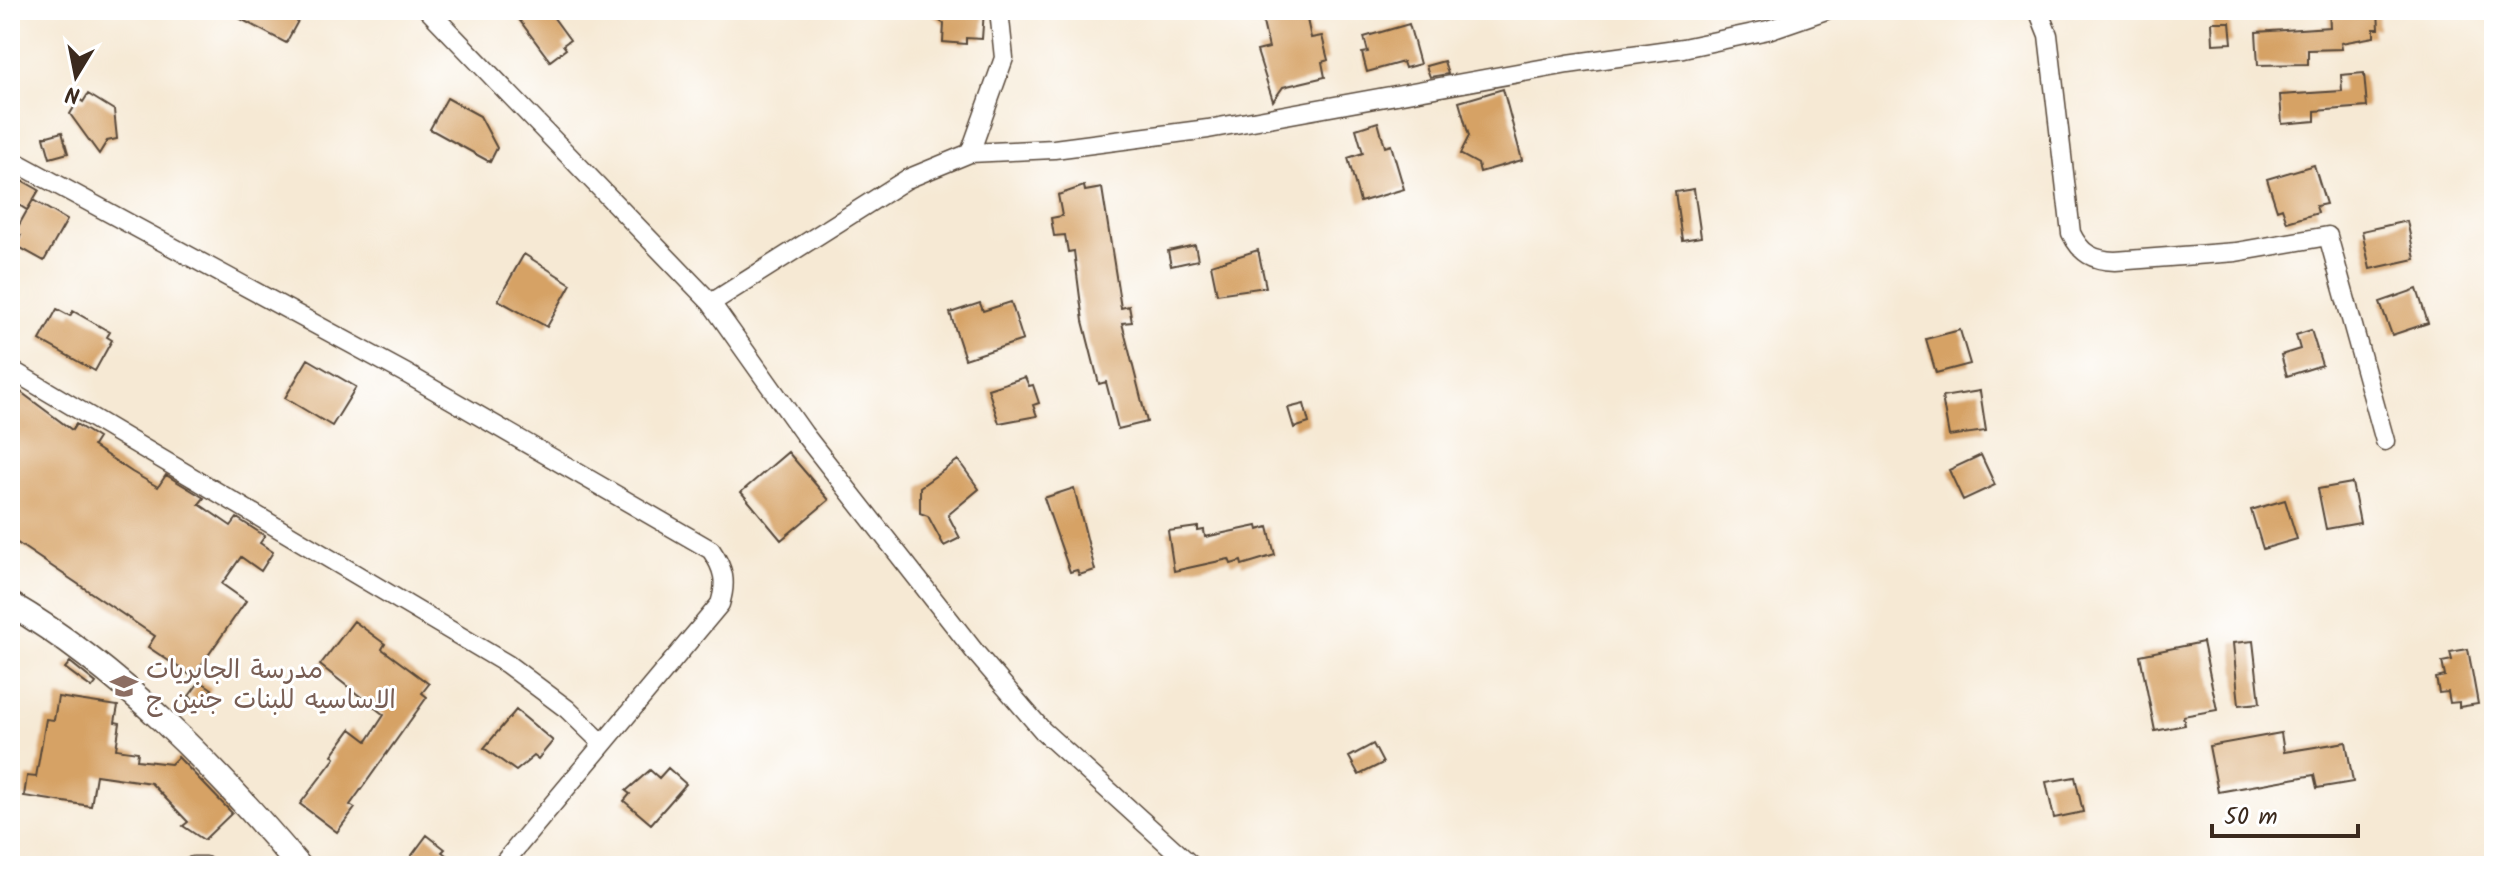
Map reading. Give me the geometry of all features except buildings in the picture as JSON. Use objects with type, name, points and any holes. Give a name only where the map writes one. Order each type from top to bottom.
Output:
[{"type":"street","points":[[428,10],[711,303],[804,434],[975,652],[1043,731],[1192,866]]},
{"type":"street","points":[[970,153],[1004,58],[999,10]]},
{"type":"street","points":[[711,303],[907,179],[970,153],[1054,149],[1208,129],[1568,64],[1683,48],[1768,30],[1826,10]]},
{"type":"street","points":[[2038,10],[2048,35],[2071,233],[2077,246],[2098,260],[2115,261],[2236,252],[2328,236],[2385,441]]},
{"type":"street","points":[[10,159],[407,374],[711,550],[722,567],[725,588],[720,604],[501,866]]},
{"type":"street","points":[[10,369],[507,664],[567,709],[603,744]]},
{"type":"street","points":[[10,604],[47,626],[108,673],[244,801],[299,866]]},
{"type":"street","points":[[193,866],[205,866]]},
{"type":"place","name":"مدرسة الجابريات الاساسيه للبنات جنين ج","points":[[124,686]]}]
